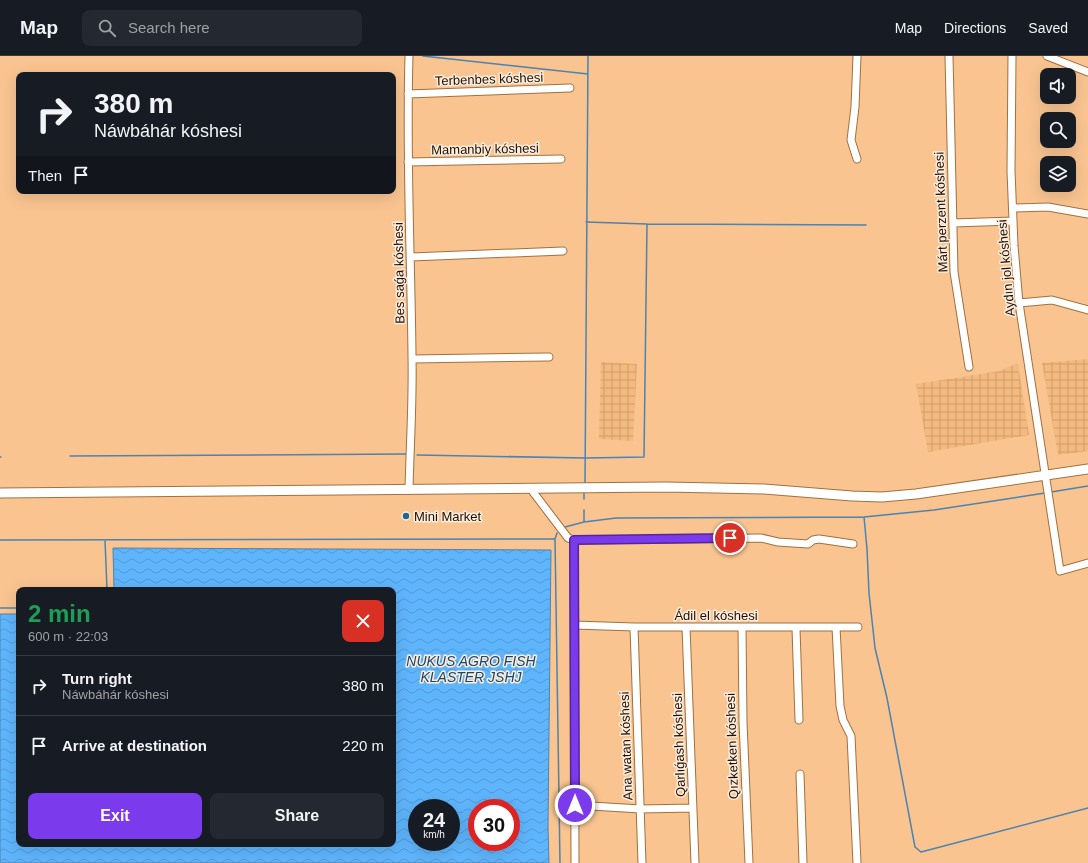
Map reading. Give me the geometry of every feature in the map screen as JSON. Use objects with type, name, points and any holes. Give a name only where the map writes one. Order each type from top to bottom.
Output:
[{"type":"main road","points":[[0,493],[605,488],[764,489],[882,497],[916,494],[1088,469]]},
{"type":"street","name":"Bes saǵa kóshesi","points":[[409,56],[408,162],[412,359],[409,490]]},
{"type":"street","points":[[857,56],[852,140],[857,159]]},
{"type":"street","name":"Márt perzent kóshesi","points":[[950,56],[954,272],[969,367]]},
{"type":"street","name":"Aydın jol kóshesi","points":[[1012,56],[1010,129],[1019,303],[1060,571],[1088,563]]},
{"type":"street","points":[[1047,56],[1088,72]]},
{"type":"street","name":"Terbenbes kóshesi","points":[[408,94],[570,88]]},
{"type":"street","name":"Mamanbiy kóshesi","points":[[408,162],[561,159]]},
{"type":"street","points":[[1013,208],[1048,207],[1088,214]]},
{"type":"street","points":[[953,223],[1014,221]]},
{"type":"street","points":[[411,257],[563,251]]},
{"type":"street","points":[[1019,303],[1052,300],[1088,310]]},
{"type":"street","points":[[412,359],[548,357]]},
{"type":"street","points":[[530,488],[568,538],[574,540],[761,538],[784,543],[808,544],[813,540],[819,539],[853,544]]},
{"type":"street","points":[[574,540],[575,863]]},
{"type":"street","name":"Ádil el kóshesi","points":[[574,625],[742,628],[858,627]]},
{"type":"street","name":"Qarlıǵash kóshesi","points":[[686,626],[695,863]]},
{"type":"street","name":"Ana watan kóshesi","points":[[634,627],[642,863]]},
{"type":"street","points":[[836,627],[840,706],[843,720],[850,736],[857,863]]},
{"type":"street","name":"Qızketken kóshesi","points":[[742,628],[742,722],[749,863]]},
{"type":"street","points":[[796,628],[799,720]]},
{"type":"street","points":[[800,774],[803,863]]},
{"type":"street","points":[[575,805],[640,809],[693,808]]},
{"type":"shaded area","points":[[1088,359],[1088,451],[1058,455],[1042,363]]},
{"type":"shaded area","points":[[601,362],[637,364],[633,441],[599,439]]},
{"type":"shaded area","points":[[1018,364],[1029,435],[928,452],[916,384],[1000,371]]},
{"type":"water","name":"NUKUS AGRO FISH KLASTER JSHJ","points":[[113,548],[551,550],[548,827],[549,863],[0,863],[0,614],[16,614],[16,847],[396,847],[396,587],[114,587]]},
{"type":"waterway","points":[[423,56],[588,74]]},
{"type":"waterway","points":[[585,484],[588,56]]},
{"type":"waterway","points":[[586,222],[647,224]]},
{"type":"waterway","points":[[417,455],[585,458],[644,457],[647,224],[866,225]]},
{"type":"waterway","points":[[70,456],[406,454]]},
{"type":"waterway","points":[[1051,492],[1088,486]]},
{"type":"waterway","points":[[584,492],[584,499]]},
{"type":"waterway","points":[[584,510],[584,522],[616,518],[864,517],[934,510],[1045,493]]},
{"type":"waterway","points":[[864,517],[869,593],[875,648],[887,698],[915,847],[921,852],[1088,808]]},
{"type":"waterway","points":[[565,527],[584,522]]},
{"type":"waterway","points":[[557,533],[555,539],[560,863]]},
{"type":"waterway","points":[[0,540],[555,539]]},
{"type":"waterway","points":[[105,540],[107,587]]},
{"type":"waterway","points":[[0,608],[16,608]]},
{"type":"place","name":"Mini Market","points":[[406,516]]},
{"type":"route","points":[[575,805],[574,540],[730,538]]}]
